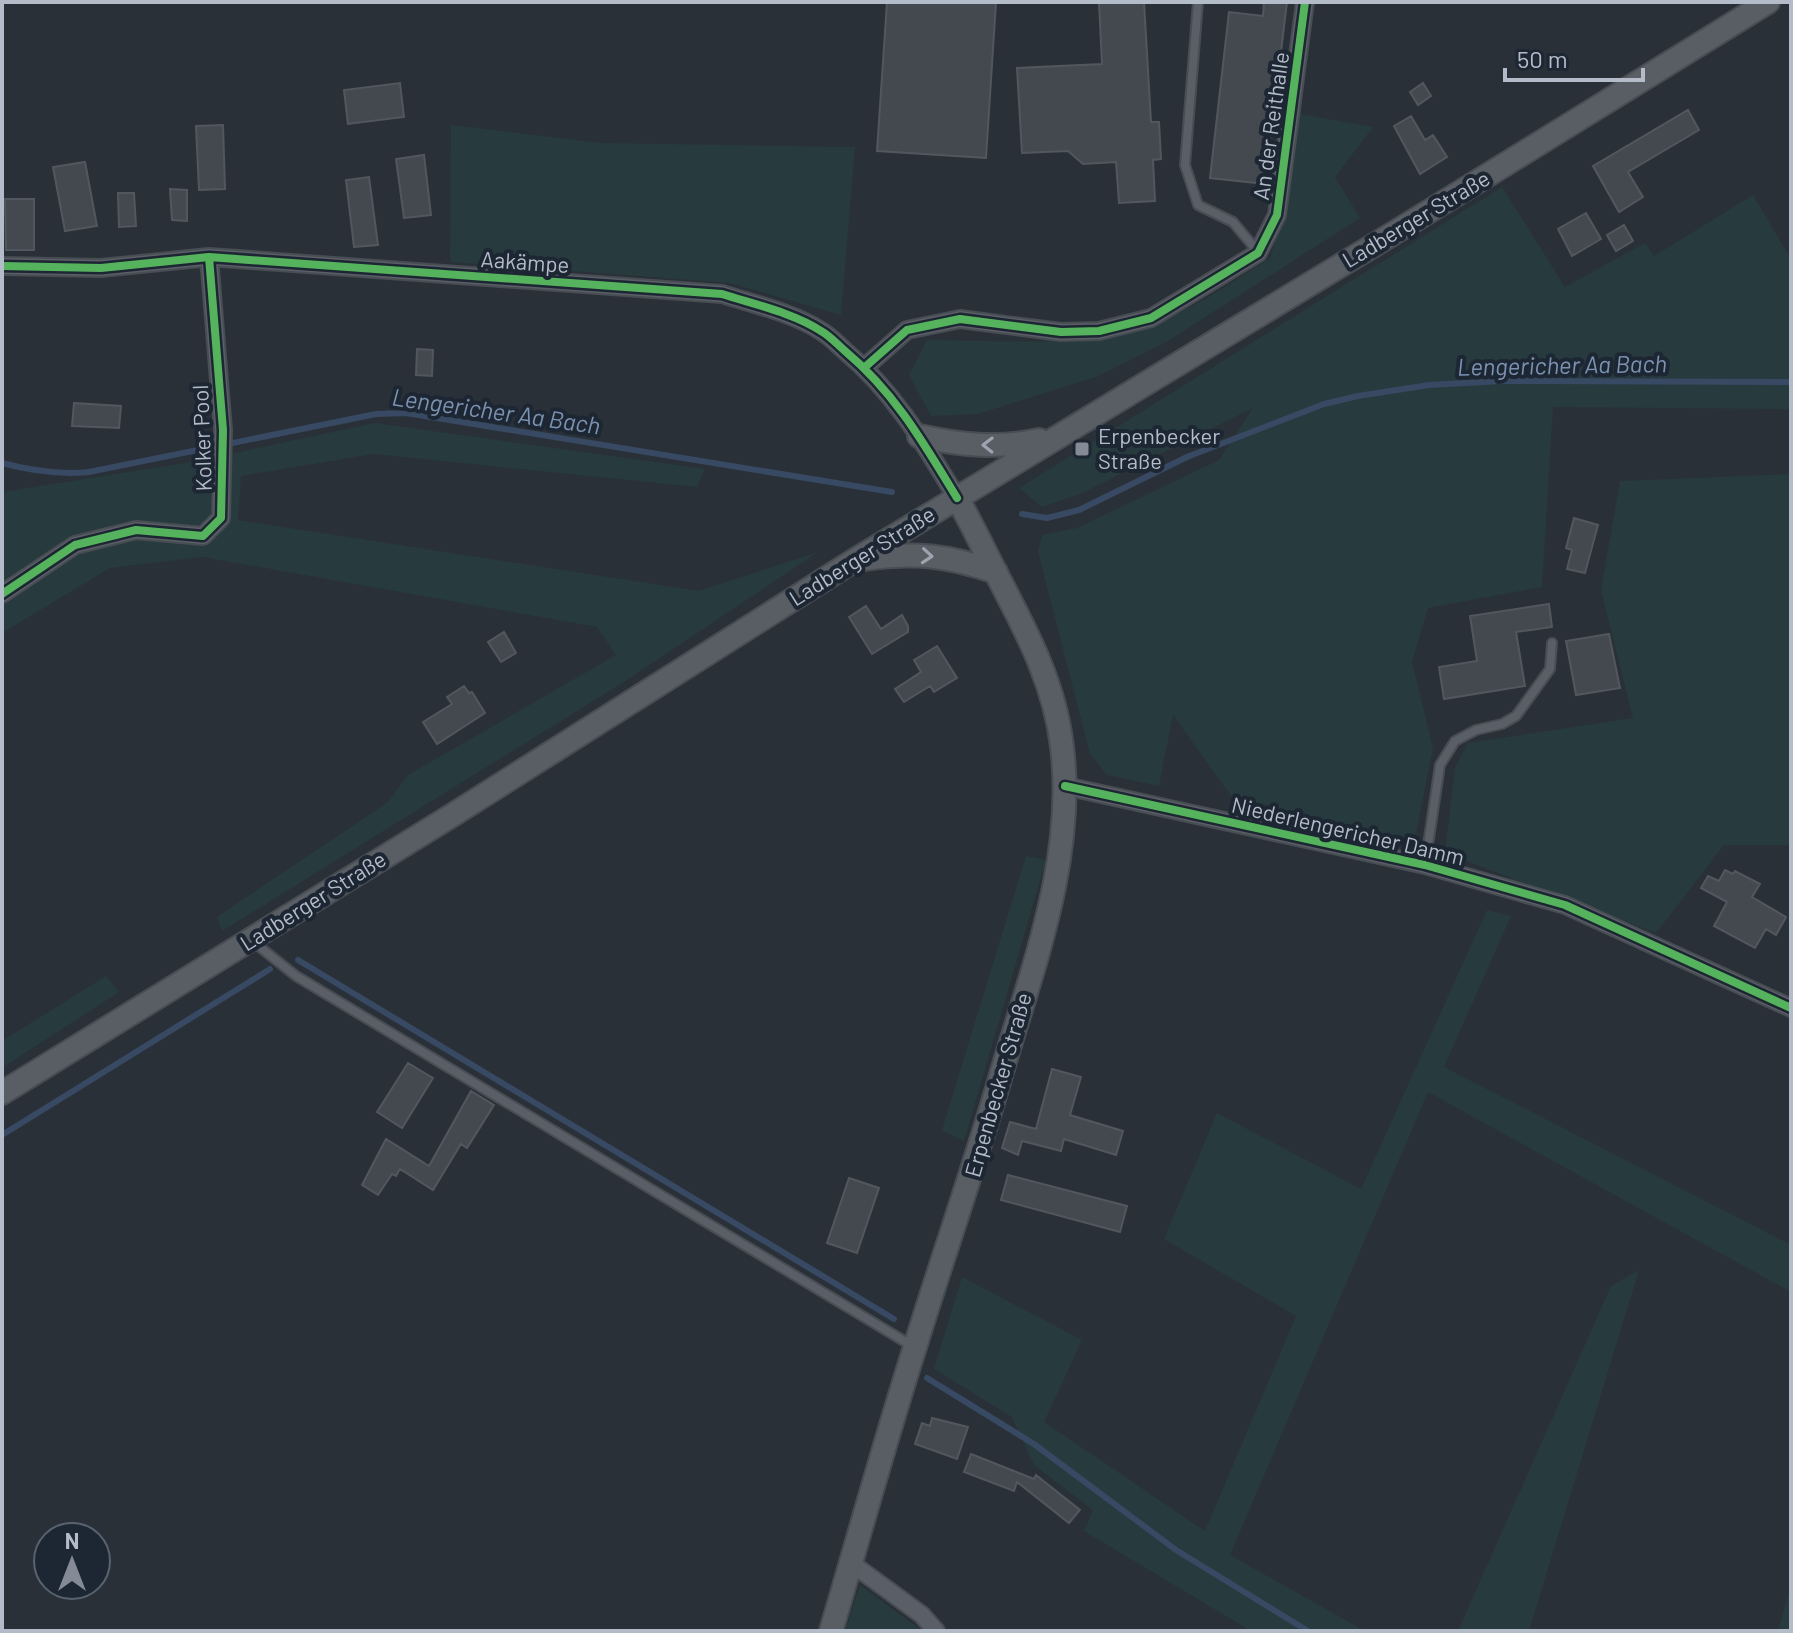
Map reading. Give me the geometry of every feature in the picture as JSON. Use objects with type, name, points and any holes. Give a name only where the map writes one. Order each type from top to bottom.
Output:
[{"type":"main road","name":"Ladberger Straße","points":[[2,1093],[855,560],[1768,2]]},
{"type":"main road","points":[[919,436],[979,446],[1013,446],[1056,437]]},
{"type":"main road","name":"Erpenbecker Straße","points":[[831,1631],[915,1347],[968,1187],[1044,926],[1058,870],[1064,827],[1062,745],[1054,700],[1039,658],[957,498]]},
{"type":"main road","points":[[855,560],[921,554],[955,559],[996,572]]},
{"type":"street","name":"An der Reithalle","points":[[1258,253],[1277,215],[1305,2]]},
{"type":"street","points":[[865,367],[907,330],[960,319],[1061,332],[1099,331],[1151,318],[1258,253]]},
{"type":"street","name":"Aakämpe","points":[[2,266],[101,268],[209,257],[722,294],[821,330],[865,367],[888,390],[957,498]]},
{"type":"street","name":"Kolker Pool","points":[[2,594],[75,545],[136,530],[203,536],[221,518],[223,430],[209,257]]},
{"type":"street","name":"Niederlengericher Damm","points":[[1065,786],[1425,865],[1565,905],[1791,1008]]},
{"type":"street","points":[[851,1563],[922,1615],[936,1631]]},
{"type":"lane","points":[[1198,2],[1185,165],[1198,205],[1233,222],[1258,253]]},
{"type":"lane","points":[[1425,865],[1440,765],[1455,741],[1516,716],[1550,669],[1552,643]]},
{"type":"lane","points":[[250,939],[296,976],[915,1347]]},
{"type":"green space","points":[[1300,114],[1373,127],[1335,177],[1360,218],[1168,341],[1096,377],[978,414],[931,416],[909,375],[927,340],[1069,340],[1125,332],[1183,311],[1270,258],[1286,205]]},
{"type":"green space","points":[[451,125],[601,143],[855,147],[841,315],[730,283],[450,262]]},
{"type":"green space","points":[[1502,187],[1565,287],[1645,243],[1654,256],[1753,195],[1791,259],[1791,409],[1553,407],[1542,587],[1428,608],[1412,662],[1433,748],[1414,843],[1231,796],[1173,715],[1159,786],[1107,775],[1090,754],[1038,552],[1042,535],[1077,528],[1219,460],[1253,408],[1080,494],[1042,507],[1019,488]]},
{"type":"green space","points":[[375,423],[705,469],[697,487],[374,454],[241,476],[238,520],[699,591],[818,552],[627,680],[222,931],[217,917],[388,802],[408,775],[616,655],[597,627],[203,557],[110,568],[2,633],[2,492],[197,461]]},
{"type":"green space","points":[[1791,474],[1791,845],[1724,845],[1656,933],[1445,853],[1455,768],[1468,743],[1633,718],[1601,590],[1620,481]]},
{"type":"green space","points":[[1026,856],[1046,860],[964,1141],[942,1130]]},
{"type":"green space","points":[[1487,910],[1511,916],[1444,1067],[1791,1245],[1791,1292],[1428,1092],[1230,1555],[1365,1631],[1251,1631],[1084,1531],[1093,1510],[1034,1465],[1012,1417],[934,1369],[962,1277],[1082,1340],[1044,1422],[1205,1531],[1296,1316],[1164,1239],[1217,1113],[1361,1189]]},
{"type":"green space","points":[[106,976],[119,992],[2,1068],[2,1041]]},
{"type":"green space","points":[[1639,1270],[1529,1631],[1458,1631],[1611,1286]]},
{"type":"green space","points":[[1791,1584],[1791,1631],[1778,1631]]},
{"type":"green space","points":[[860,1585],[917,1627],[921,1631],[845,1631]]},
{"type":"building","points":[[887,2],[996,2],[986,158],[877,151]]},
{"type":"building","points":[[1099,2],[1144,2],[1151,122],[1159,122],[1161,159],[1153,160],[1155,201],[1119,203],[1116,162],[1083,164],[1068,151],[1022,153],[1017,68],[1102,64]]},
{"type":"building","points":[[1264,2],[1287,2],[1265,184],[1210,178],[1229,12],[1263,16]]},
{"type":"building","points":[[400,83],[404,117],[348,124],[344,90]]},
{"type":"building","points":[[1423,83],[1431,96],[1418,105],[1410,92]]},
{"type":"building","points":[[1688,110],[1699,130],[1628,172],[1643,197],[1619,212],[1593,166]]},
{"type":"building","points":[[1411,116],[1425,140],[1433,135],[1447,157],[1420,174],[1394,126]]},
{"type":"building","points":[[223,125],[225,189],[199,190],[196,126]]},
{"type":"building","points":[[424,155],[431,215],[404,218],[396,159]]},
{"type":"building","points":[[85,162],[97,226],[65,231],[53,167]]},
{"type":"building","points":[[369,177],[378,245],[354,247],[346,180]]},
{"type":"building","points":[[170,189],[187,190],[187,221],[172,220]]},
{"type":"building","points":[[118,193],[134,193],[136,226],[119,227]]},
{"type":"building","points":[[5,199],[34,199],[34,250],[6,250]]},
{"type":"building","points":[[1586,213],[1601,239],[1572,256],[1558,229]]},
{"type":"building","points":[[1624,225],[1633,241],[1616,251],[1607,235]]},
{"type":"building","points":[[417,349],[433,350],[432,376],[416,375]]},
{"type":"building","points":[[74,403],[121,406],[119,428],[72,426]]},
{"type":"building","points":[[1574,518],[1598,525],[1585,573],[1567,569],[1572,550],[1566,548]]},
{"type":"building","points":[[1549,604],[1552,627],[1516,632],[1525,686],[1444,699],[1439,667],[1477,661],[1470,616]]},
{"type":"building","points":[[866,606],[881,629],[902,615],[908,632],[872,654],[849,617]]},
{"type":"building","points":[[504,632],[516,653],[501,662],[488,642]]},
{"type":"building","points":[[1609,634],[1620,688],[1576,695],[1566,641]]},
{"type":"building","points":[[937,646],[957,678],[934,692],[930,686],[904,702],[895,689],[921,672],[914,660]]},
{"type":"building","points":[[464,686],[469,693],[472,692],[485,713],[437,744],[423,722],[452,704],[447,697]]},
{"type":"building","points":[[1725,870],[1733,874],[1735,871],[1760,884],[1752,897],[1786,917],[1776,935],[1766,929],[1755,948],[1714,926],[1727,902],[1701,888],[1708,876],[1719,881]]},
{"type":"building","points":[[408,1063],[433,1078],[402,1128],[377,1112]]},
{"type":"building","points":[[1052,1069],[1081,1077],[1070,1115],[1123,1131],[1116,1155],[1064,1139],[1061,1151],[1022,1141],[1018,1155],[1002,1148],[1010,1122],[1036,1129]]},
{"type":"building","points":[[471,1091],[494,1105],[467,1148],[461,1144],[433,1190],[400,1169],[396,1176],[392,1174],[378,1195],[362,1185],[386,1139],[429,1166]]},
{"type":"building","points":[[1008,1175],[1127,1206],[1120,1232],[1001,1200]]},
{"type":"building","points":[[849,1178],[879,1188],[857,1253],[827,1243]]},
{"type":"building","points":[[932,1418],[968,1427],[957,1459],[915,1444],[922,1423],[930,1426]]},
{"type":"building","points":[[971,1454],[1034,1479],[1036,1475],[1080,1510],[1069,1523],[1017,1482],[1014,1491],[964,1472]]},
{"type":"waterway","name":"Lengericher Aa Bach","points":[[1022,514],[1047,518],[1079,510],[1187,457],[1324,404],[1358,396],[1429,385],[1501,381],[1791,382]]},
{"type":"waterway","name":"Lengericher Aa Bach","points":[[2,463],[46,472],[89,472],[376,414],[406,413],[892,492]]},
{"type":"waterway","points":[[298,960],[894,1319]]},
{"type":"waterway","points":[[2,1135],[270,969]]},
{"type":"waterway","points":[[927,1378],[1034,1444],[1176,1550],[1308,1631]]},
{"type":"cycle path","points":[[865,367],[907,330],[960,319],[1061,332],[1099,331],[1151,318],[1258,253],[1277,215],[1305,2]]},
{"type":"cycle path","points":[[2,266],[101,268],[209,257],[722,294],[798,319],[830,338],[863,367],[893,401],[957,498]]},
{"type":"cycle path","points":[[2,594],[75,545],[136,530],[203,536],[221,518],[223,430],[209,257]]},
{"type":"cycle path","points":[[1065,786],[1425,865],[1565,905],[1791,1008]]},
{"type":"place","name":"Erpenbecker Straße","points":[[1082,449]]}]
